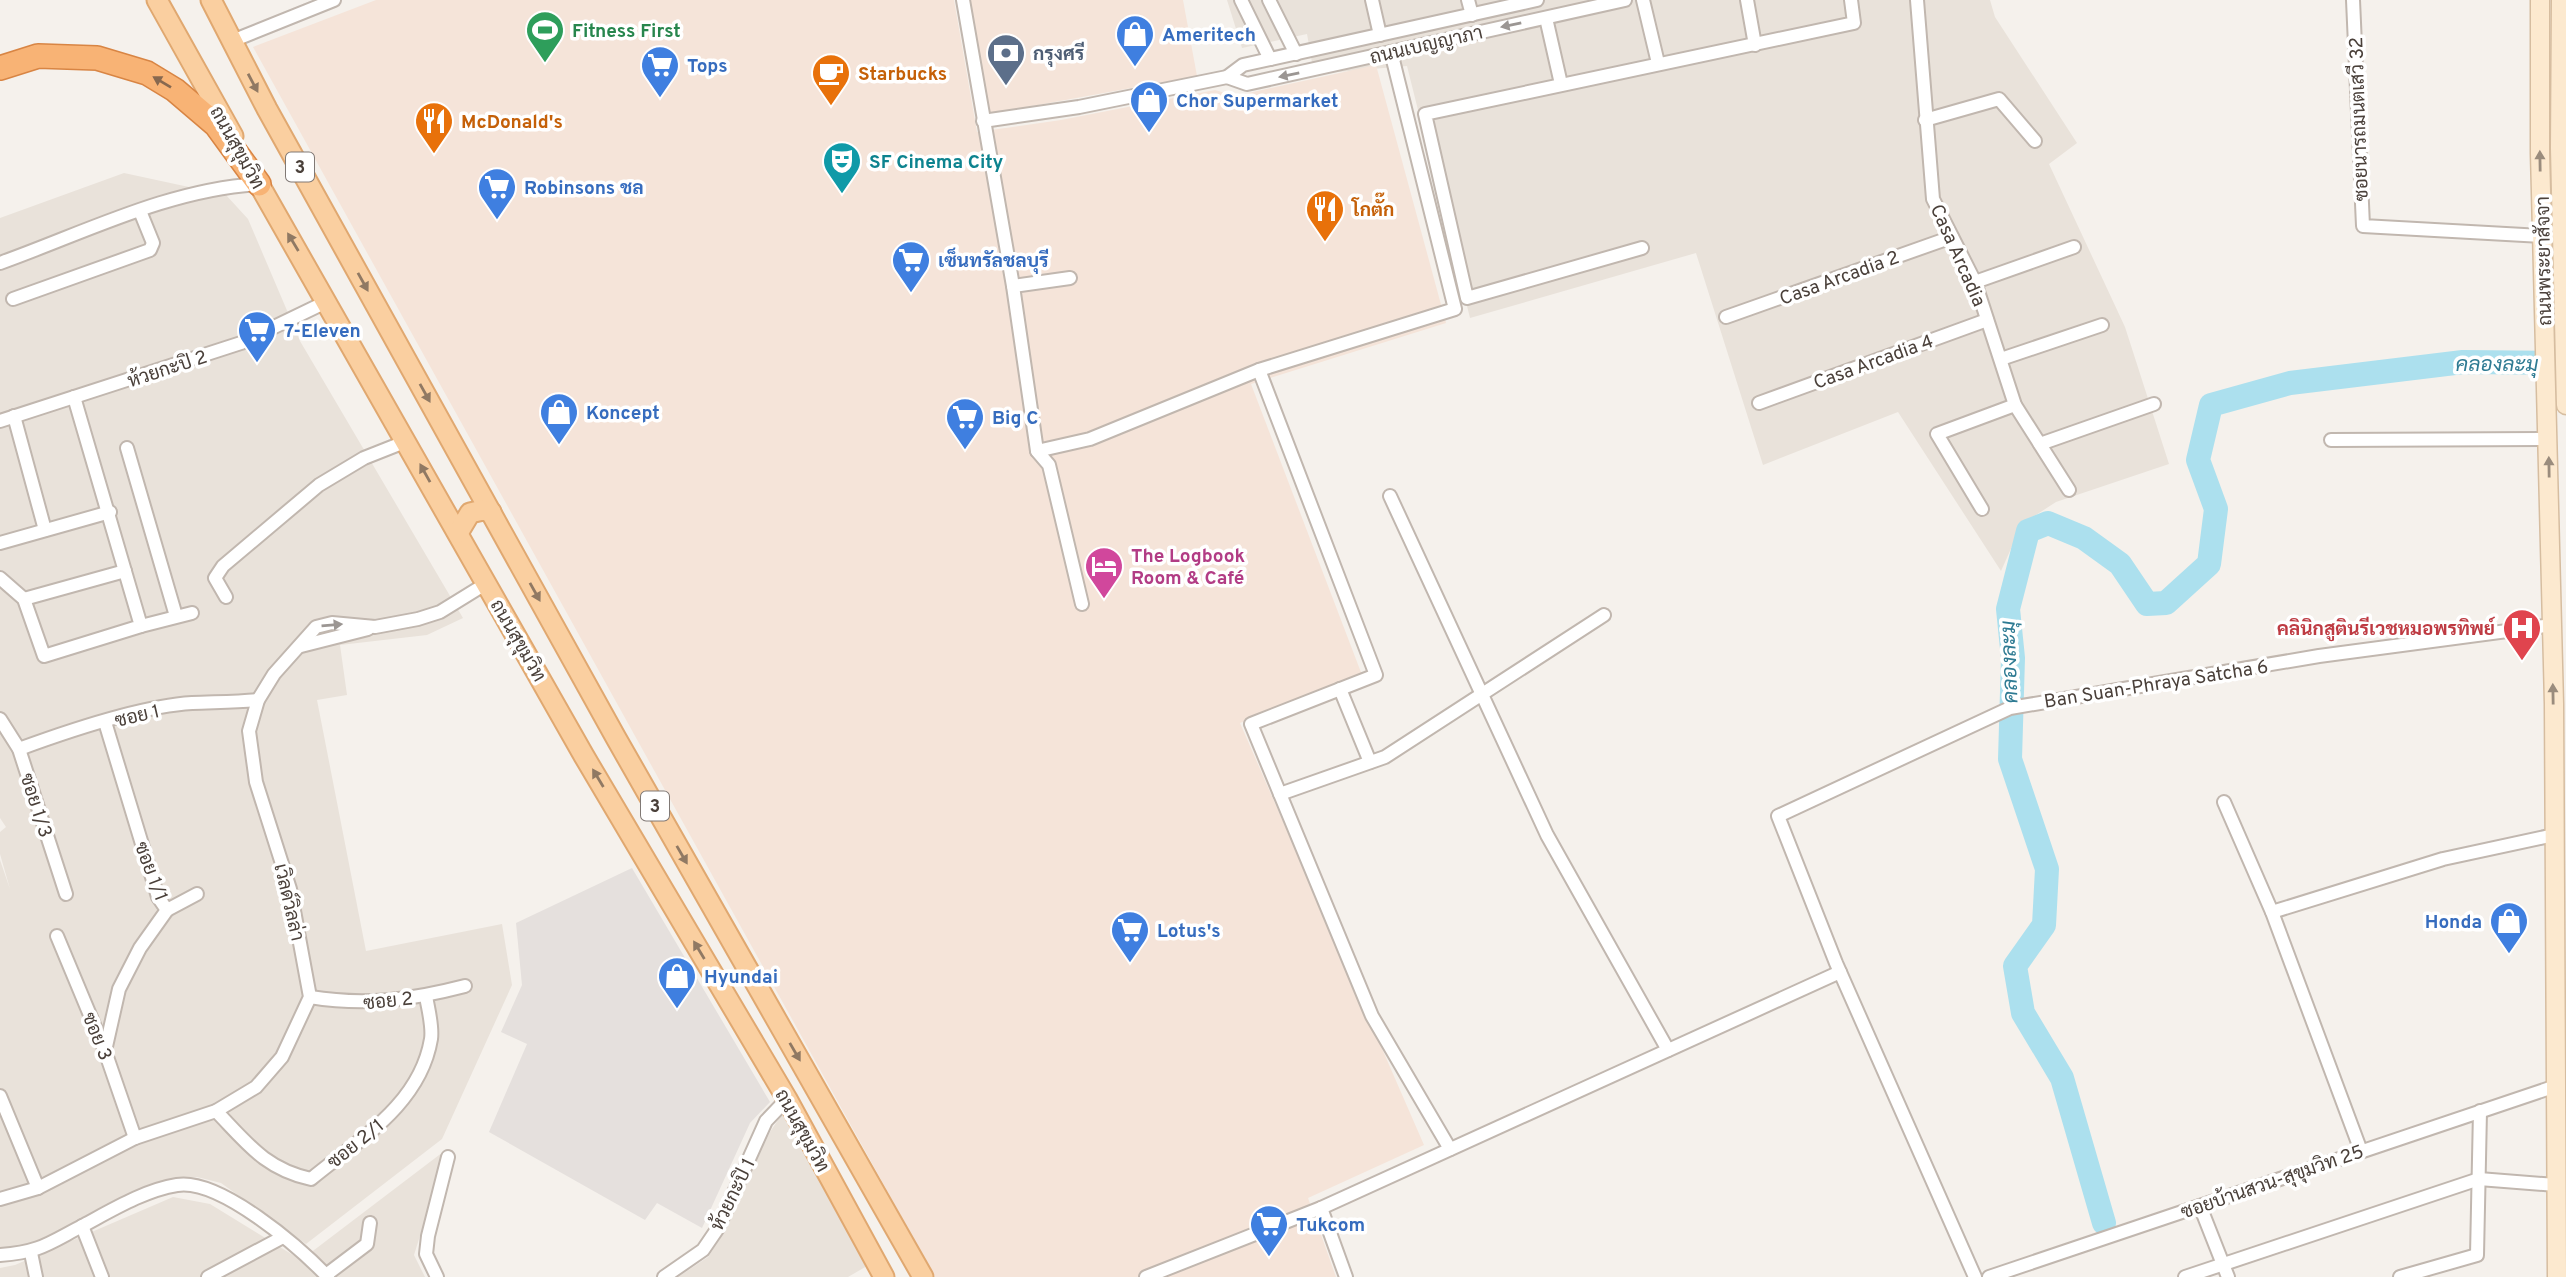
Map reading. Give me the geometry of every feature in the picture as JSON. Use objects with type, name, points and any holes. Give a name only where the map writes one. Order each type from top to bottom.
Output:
[{"type":"highway","points":[[0,68],[38,56],[97,58],[147,73],[175,90],[216,125],[259,184]]},
{"type":"main road","name":"ถนนสุขุมวิท","points":[[157,0],[486,583],[787,1099],[884,1277]]},
{"type":"main road","name":"ถนนสุขุมวิท","points":[[211,0],[491,512],[923,1277]]},
{"type":"main road","name":"ถนนพระยาสัจจา","points":[[2540,0],[2542,236],[2552,625],[2560,752],[2554,835],[2561,1039],[2556,1086],[2557,1277]]},
{"type":"main road","name":"ถนนพระยาสัจจา","points":[[2561,0],[2566,405]]},
{"type":"main road","points":[[458,533],[470,513],[483,510],[491,512]]},
{"type":"street","points":[[232,41],[334,0]]},
{"type":"street","points":[[963,0],[1013,286],[1037,451],[1049,465],[1082,604]]},
{"type":"street","points":[[1241,0],[1270,60]]},
{"type":"street","points":[[1269,0],[1296,54]]},
{"type":"street","points":[[1372,0],[1380,35]]},
{"type":"street","points":[[1468,0],[1472,15]]},
{"type":"street","name":"ถนนเบญญาภา","points":[[1227,78],[1243,65],[1537,0]]},
{"type":"street","points":[[1643,0],[1658,63]]},
{"type":"street","points":[[1746,0],[1755,45]]},
{"type":"street","points":[[1642,248],[1467,298],[1425,114],[1854,23],[1851,0]]},
{"type":"street","name":"Casa Arcadia","points":[[1917,0],[1933,199],[1975,282],[2015,405],[2068,489]]},
{"type":"street","name":"ซอยนารถมนตเสวี 32","points":[[2353,0],[2363,226],[2542,236]]},
{"type":"street","name":"ถนนเบญญาภา","points":[[983,121],[1069,108],[1227,78],[1247,84],[1617,1]]},
{"type":"street","points":[[1546,18],[1560,84]]},
{"type":"street","points":[[1415,27],[1419,46]]},
{"type":"street","points":[[1037,451],[1090,439],[1259,370],[1455,309],[1391,52]]},
{"type":"street","points":[[1925,120],[1999,99],[2035,141]]},
{"type":"street","points":[[0,263],[177,198],[225,186],[259,184]]},
{"type":"street","points":[[13,299],[150,250],[153,243],[140,211]]},
{"type":"street","name":"Casa Arcadia 2","points":[[1727,317],[1952,237]]},
{"type":"street","points":[[1975,282],[2074,247]]},
{"type":"street","points":[[1013,286],[1070,278]]},
{"type":"street","name":"ห้วยกะปิ 2","points":[[0,421],[241,343],[328,300]]},
{"type":"street","name":"Casa Arcadia 4","points":[[1759,403],[1987,320]]},
{"type":"street","points":[[2000,359],[2102,326]]},
{"type":"street","points":[[1259,370],[1376,675],[1251,724],[1372,1016],[1450,1149]]},
{"type":"street","points":[[74,397],[110,512],[141,626]]},
{"type":"street","points":[[2040,444],[2154,404]]},
{"type":"street","points":[[1982,509],[1937,434],[2015,405]]},
{"type":"street","points":[[15,416],[45,530]]},
{"type":"street","points":[[2331,440],[2548,439]]},
{"type":"street","points":[[226,597],[215,578],[223,566],[319,485],[364,458],[407,441]]},
{"type":"street","points":[[127,448],[176,616]]},
{"type":"street","points":[[1390,496],[1547,835],[1668,1050]]},
{"type":"street","points":[[0,544],[110,512]]},
{"type":"street","points":[[24,599],[125,571]]},
{"type":"street","points":[[0,578],[24,599],[44,656],[192,613]]},
{"type":"street","name":"เวิลด์วิลล่า","points":[[310,997],[290,889],[256,782],[249,731],[258,700],[297,648],[317,639],[332,639],[440,612],[486,583]]},
{"type":"street","points":[[1280,794],[1385,757],[1604,615]]},
{"type":"street","name":"Ban Suan-Phraya Satcha 6","points":[[1975,1277],[1840,972],[1778,816],[1999,713],[2028,704],[2319,656],[2552,625]]},
{"type":"street","points":[[1340,689],[1370,762]]},
{"type":"street","name":"ซอย 1","points":[[19,749],[77,728],[191,703],[258,700]]},
{"type":"street","name":"ซอย 1/3","points":[[0,719],[19,749],[66,894]]},
{"type":"street","name":"ซอย 1/1","points":[[104,722],[154,884],[167,910],[140,948],[119,989],[105,1051]]},
{"type":"street","points":[[2224,802],[2272,912],[2361,1151]]},
{"type":"street","points":[[2272,912],[2442,859],[2554,835]]},
{"type":"street","points":[[167,910],[197,894]]},
{"type":"street","name":"ซอย 3","points":[[57,936],[105,1051],[135,1138]]},
{"type":"street","points":[[1146,1277],[1321,1208],[1840,972]]},
{"type":"street","name":"ซอย 2","points":[[310,997],[350,1004],[426,996],[465,986]]},
{"type":"street","name":"ซอย 2/1","points":[[216,1111],[263,1159],[285,1173],[311,1179],[394,1111],[417,1082],[432,1037],[426,996]]},
{"type":"street","points":[[0,1199],[38,1188],[135,1138],[216,1111],[256,1087],[282,1057],[310,997]]},
{"type":"street","name":"ซอยบ้านสวน-สุขุมวิท 25","points":[[1989,1277],[2556,1086]]},
{"type":"street","points":[[0,1096],[38,1188]]},
{"type":"street","name":"ห้วยกะปิ 1","points":[[663,1277],[703,1250],[718,1228],[766,1121],[787,1099]]},
{"type":"street","points":[[2400,1277],[2477,1255],[2480,1111]]},
{"type":"street","points":[[438,1277],[426,1254],[448,1157]]},
{"type":"street","points":[[2185,1277],[2479,1180],[2556,1185]]},
{"type":"street","points":[[0,1255],[31,1253],[146,1195],[177,1185],[196,1185],[213,1191],[283,1237],[327,1276],[368,1244],[370,1223]]},
{"type":"street","points":[[2200,1206],[2228,1277]]},
{"type":"street","points":[[1321,1208],[1346,1277]]},
{"type":"street","points":[[82,1226],[102,1277]]},
{"type":"street","points":[[208,1277],[283,1237]]},
{"type":"street","points":[[31,1253],[36,1277]]},
{"type":"street","points":[[2031,1263],[2034,1277]]},
{"type":"shaded area","points":[[376,0],[954,0],[977,132],[1061,120],[1215,90],[1235,96],[1376,65],[1446,323],[1251,384],[1362,675],[1240,723],[1424,1145],[1308,1198],[1336,1277],[935,1277],[253,47]]},
{"type":"shaded area","points":[[969,0],[1183,0],[1197,76],[988,114]]},
{"type":"shaded area","points":[[1227,0],[1990,0],[1995,17],[2077,143],[2049,164],[2125,327],[2169,464],[2056,502],[2022,524],[2001,571],[1898,412],[1763,465],[1696,253],[1470,318],[1407,66],[1314,74],[1307,34],[1242,48]]},
{"type":"shaded area","points":[[124,173],[226,195],[248,219],[300,341],[463,618],[427,635],[340,645],[347,695],[317,700],[366,951],[502,924],[512,985],[442,1139],[306,1244],[221,1183],[197,1177],[168,1179],[29,1246],[0,1248],[0,860],[10,889],[0,854],[0,832],[6,827],[0,818],[0,218]]},
{"type":"shaded area","points":[[632,868],[770,1102],[750,1123],[702,1228],[657,1203],[645,1220],[489,1132],[527,1044],[501,1032],[522,985],[516,923]]},
{"type":"shaded area","points":[[782,1114],[867,1266],[848,1277],[678,1277],[708,1257],[723,1234],[770,1132]]},
{"type":"shaded area","points":[[447,1149],[414,1255],[425,1277],[0,1277],[0,1268],[15,1265],[173,1197],[210,1204],[301,1260]]},
{"type":"waterway","name":"คลองละมุ","points":[[2104,1223],[2062,1078],[2023,1013],[2015,966],[2044,925],[2047,869],[2010,759],[2013,658],[2008,609],[2028,531],[2048,523],[2084,538],[2120,564],[2147,604],[2166,603],[2209,564],[2216,509],[2198,460],[2211,405],[2290,383],[2463,362],[2566,363]]},
{"type":"place","name":"Fitness First","points":[[545,64]]},
{"type":"place","name":"Ameritech","points":[[1135,68]]},
{"type":"place","name":"กรุงศรี","points":[[1006,87]]},
{"type":"place","name":"Tops","points":[[660,99]]},
{"type":"place","name":"Starbucks","points":[[831,107]]},
{"type":"place","name":"Chor Supermarket","points":[[1149,134]]},
{"type":"place","name":"McDonald's","points":[[434,155]]},
{"type":"place","name":"SF Cinema City","points":[[842,195]]},
{"type":"place","name":"Robinsons ชล","points":[[497,221]]},
{"type":"place","name":"โกตั๊ก","points":[[1325,243]]},
{"type":"place","name":"เซ็นทรัลชลบุรี","points":[[911,294]]},
{"type":"place","name":"7-Eleven","points":[[257,364]]},
{"type":"place","name":"Koncept","points":[[559,446]]},
{"type":"place","name":"Big C","points":[[965,451]]},
{"type":"place","name":"The Logbook Room & Café","points":[[1104,600]]},
{"type":"place","name":"คลินิกสูตินรีเวชหมอพรทิพย์","points":[[2522,662]]},
{"type":"place","name":"Honda","points":[[2509,955]]},
{"type":"place","name":"Lotus's","points":[[1130,964]]},
{"type":"place","name":"Hyundai","points":[[677,1010]]},
{"type":"place","name":"Tukcom","points":[[1269,1258]]}]
